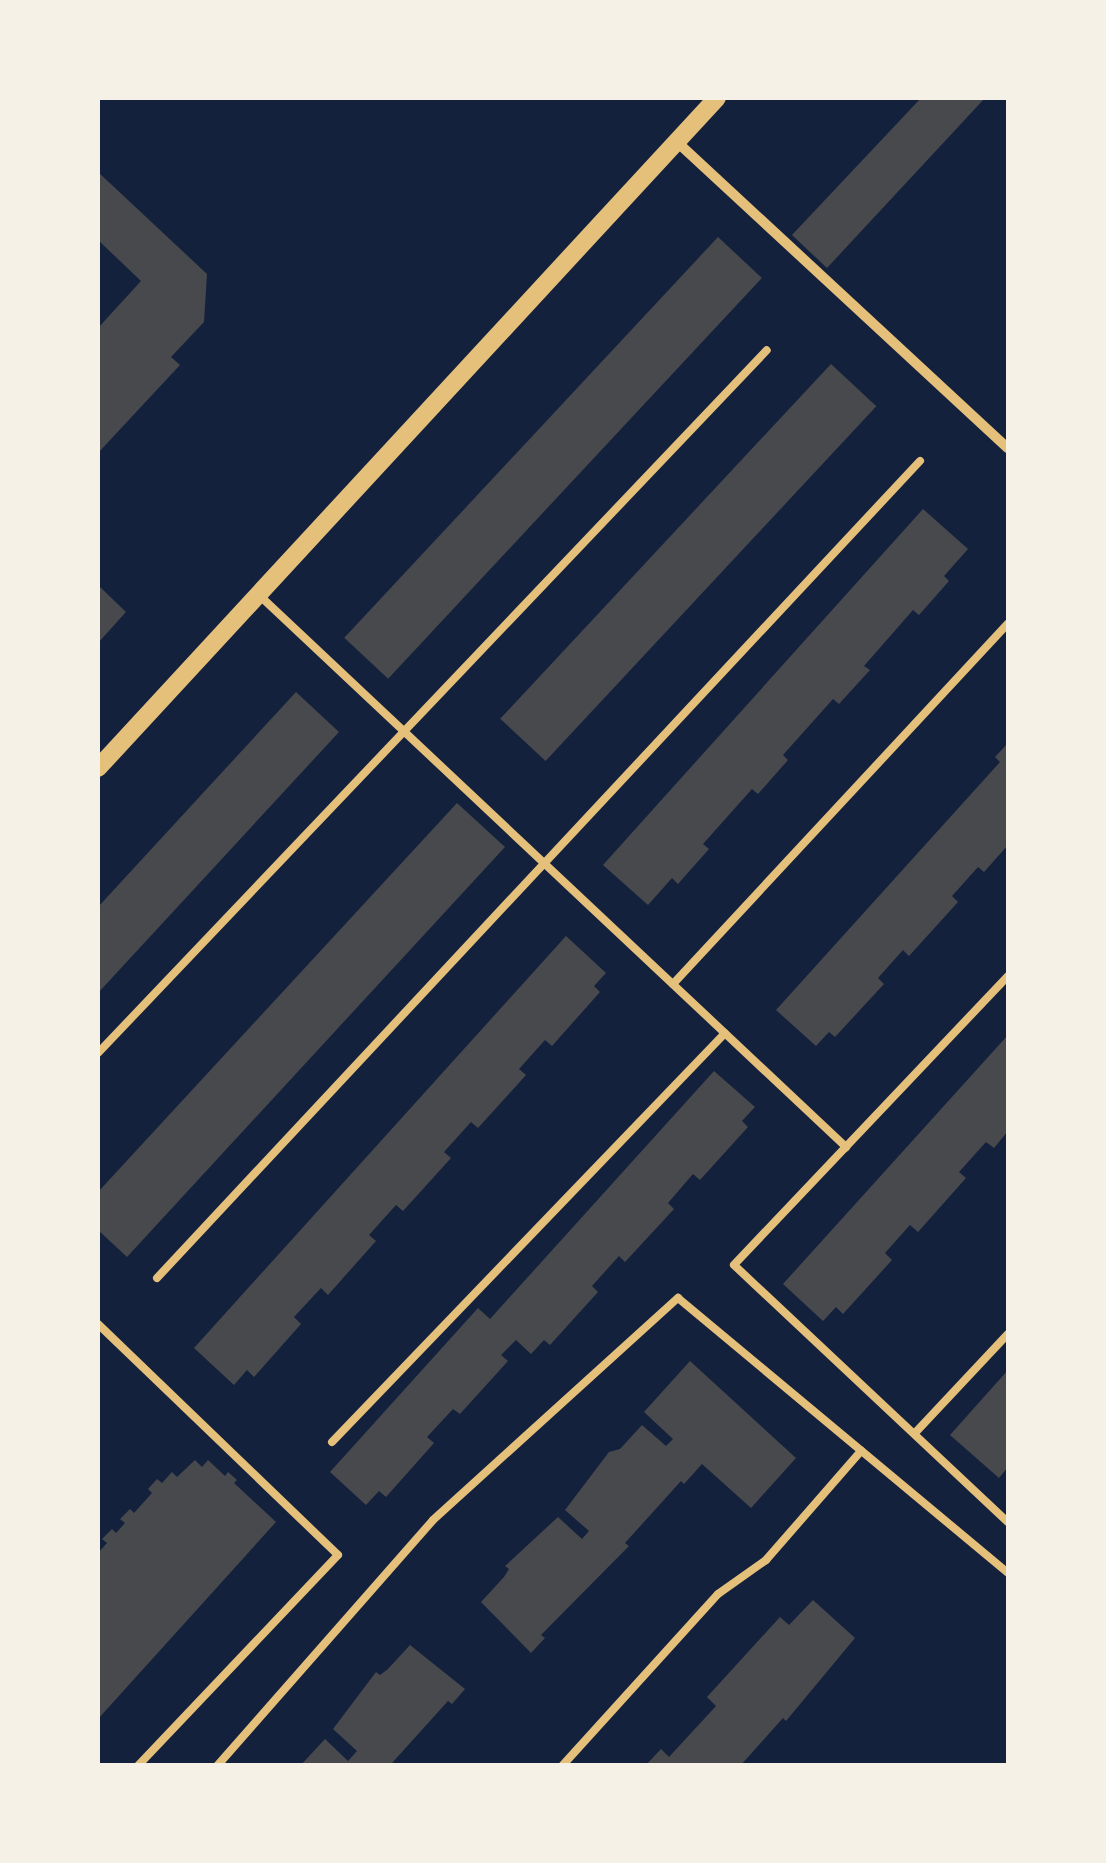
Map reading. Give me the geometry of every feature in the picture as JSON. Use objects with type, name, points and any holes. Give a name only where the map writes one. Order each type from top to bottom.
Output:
[{"type":"street","points":[[98,768],[716,98]]},
{"type":"street","points":[[676,141],[1008,448]]},
{"type":"lane","points":[[98,1054],[767,350]]},
{"type":"lane","points":[[157,1278],[920,461]]},
{"type":"lane","points":[[258,594],[846,1147]]},
{"type":"lane","points":[[672,984],[1008,622]]},
{"type":"lane","points":[[1008,976],[734,1265],[1008,1522]]},
{"type":"lane","points":[[332,1442],[725,1032]]},
{"type":"lane","points":[[217,1766],[434,1520],[678,1298],[1008,1573]]},
{"type":"lane","points":[[98,1324],[338,1555],[138,1766]]},
{"type":"lane","points":[[914,1433],[1008,1334]]},
{"type":"lane","points":[[562,1766],[718,1594],[766,1560],[862,1450]]},
{"type":"building","points":[[921,98],[985,98],[827,268],[792,235]]},
{"type":"building","points":[[98,172],[207,274],[204,322],[171,357],[180,365],[98,453],[98,328],[141,281],[98,240]]},
{"type":"building","points":[[718,237],[762,278],[388,679],[344,638]]},
{"type":"building","points":[[831,364],[876,406],[546,761],[500,719]]},
{"type":"building","points":[[923,509],[968,549],[944,576],[949,581],[919,615],[913,610],[864,666],[870,670],[839,704],[833,699],[783,755],[788,760],[758,794],[752,789],[703,844],[709,849],[678,884],[672,878],[648,905],[603,865]]},
{"type":"building","points":[[98,585],[126,612],[98,643]]},
{"type":"building","points":[[296,692],[339,732],[98,993],[98,907]]},
{"type":"building","points":[[1008,743],[1008,845],[984,872],[978,867],[952,896],[958,902],[909,956],[903,950],[878,978],[884,984],[835,1037],[829,1032],[816,1046],[776,1010],[1000,762],[995,757]]},
{"type":"building","points":[[457,803],[505,847],[127,1257],[98,1230],[98,1192]]},
{"type":"building","points":[[566,936],[606,973],[594,986],[600,992],[552,1046],[545,1040],[519,1069],[526,1075],[478,1128],[471,1122],[444,1152],[451,1158],[403,1211],[396,1205],[369,1235],[376,1241],[328,1295],[321,1288],[294,1317],[301,1324],[254,1377],[247,1370],[234,1385],[194,1348]]},
{"type":"building","points":[[1008,1035],[1008,1131],[994,1148],[986,1142],[959,1172],[966,1178],[918,1232],[910,1225],[885,1253],[892,1260],[843,1314],[836,1307],[823,1321],[783,1284]]},
{"type":"building","points":[[714,1071],[755,1107],[742,1121],[748,1127],[700,1180],[693,1174],[668,1203],[674,1209],[625,1262],[619,1256],[592,1286],[598,1292],[550,1345],[544,1340],[531,1354],[516,1340],[501,1355],[508,1361],[460,1414],[453,1409],[427,1437],[434,1443],[386,1497],[379,1491],[366,1505],[330,1472],[478,1308],[490,1319]]},
{"type":"building","points":[[690,1361],[796,1458],[751,1508],[702,1464],[684,1484],[681,1481],[625,1543],[629,1546],[541,1635],[545,1638],[531,1653],[481,1602],[504,1577],[509,1569],[505,1566],[558,1517],[582,1539],[589,1531],[565,1510],[609,1452],[620,1449],[642,1425],[666,1446],[673,1439],[644,1412]]},
{"type":"building","points":[[1008,1370],[1008,1467],[999,1478],[950,1435]]},
{"type":"building","points":[[195,1460],[202,1467],[208,1460],[225,1476],[228,1472],[237,1480],[234,1483],[276,1522],[98,1719],[98,1553],[107,1543],[102,1539],[112,1529],[116,1533],[125,1523],[120,1519],[130,1509],[134,1513],[152,1493],[148,1489],[157,1479],[162,1483],[172,1472],[177,1477]]},
{"type":"building","points":[[813,1600],[855,1638],[786,1721],[783,1718],[740,1766],[645,1766],[661,1749],[669,1757],[716,1706],[707,1697],[780,1617],[789,1625]]},
{"type":"building","points":[[410,1645],[465,1689],[452,1704],[448,1701],[392,1763],[395,1766],[300,1766],[325,1739],[348,1761],[357,1751],[333,1729],[376,1672],[380,1675],[388,1669]]}]
